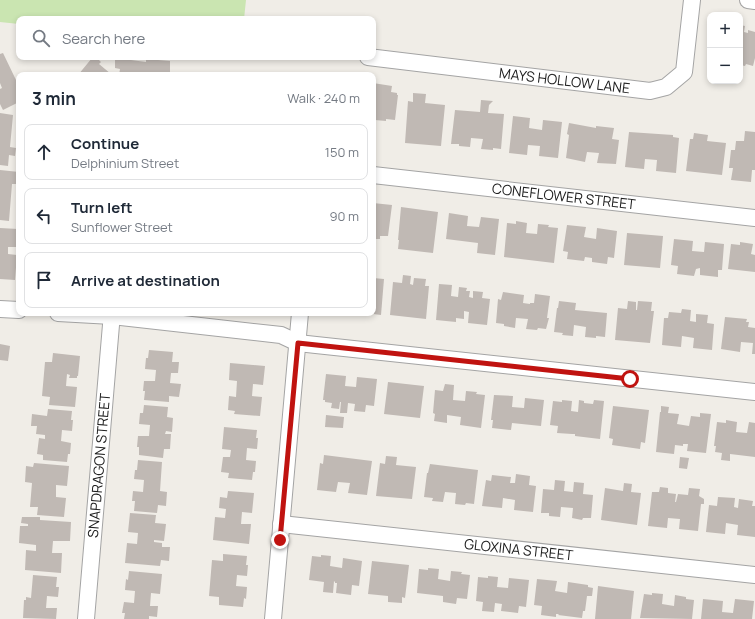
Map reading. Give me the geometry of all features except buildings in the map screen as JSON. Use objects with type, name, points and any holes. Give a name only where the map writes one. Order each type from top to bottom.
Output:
[{"type":"street","name":"MAYS HOLLOW LANE","points":[[376,58],[650,91],[666,87],[684,72],[692,0]]},
{"type":"street","points":[[748,0],[755,1]]},
{"type":"street","name":"CONEFLOWER STREET","points":[[376,176],[755,218]]},
{"type":"street","points":[[0,309],[16,310]]},
{"type":"street","name":"SNAPDRAGON STREET","points":[[86,619],[112,316]]},
{"type":"street","points":[[120,316],[281,335],[298,343],[755,392]]},
{"type":"street","points":[[273,619],[300,316]]},
{"type":"street","name":"GLOXINA STREET","points":[[281,524],[755,575]]},
{"type":"green space","points":[[0,0],[246,0],[244,16],[16,16],[16,24],[0,22]]},
{"type":"route","points":[[280,540],[298,343],[630,379]]}]
